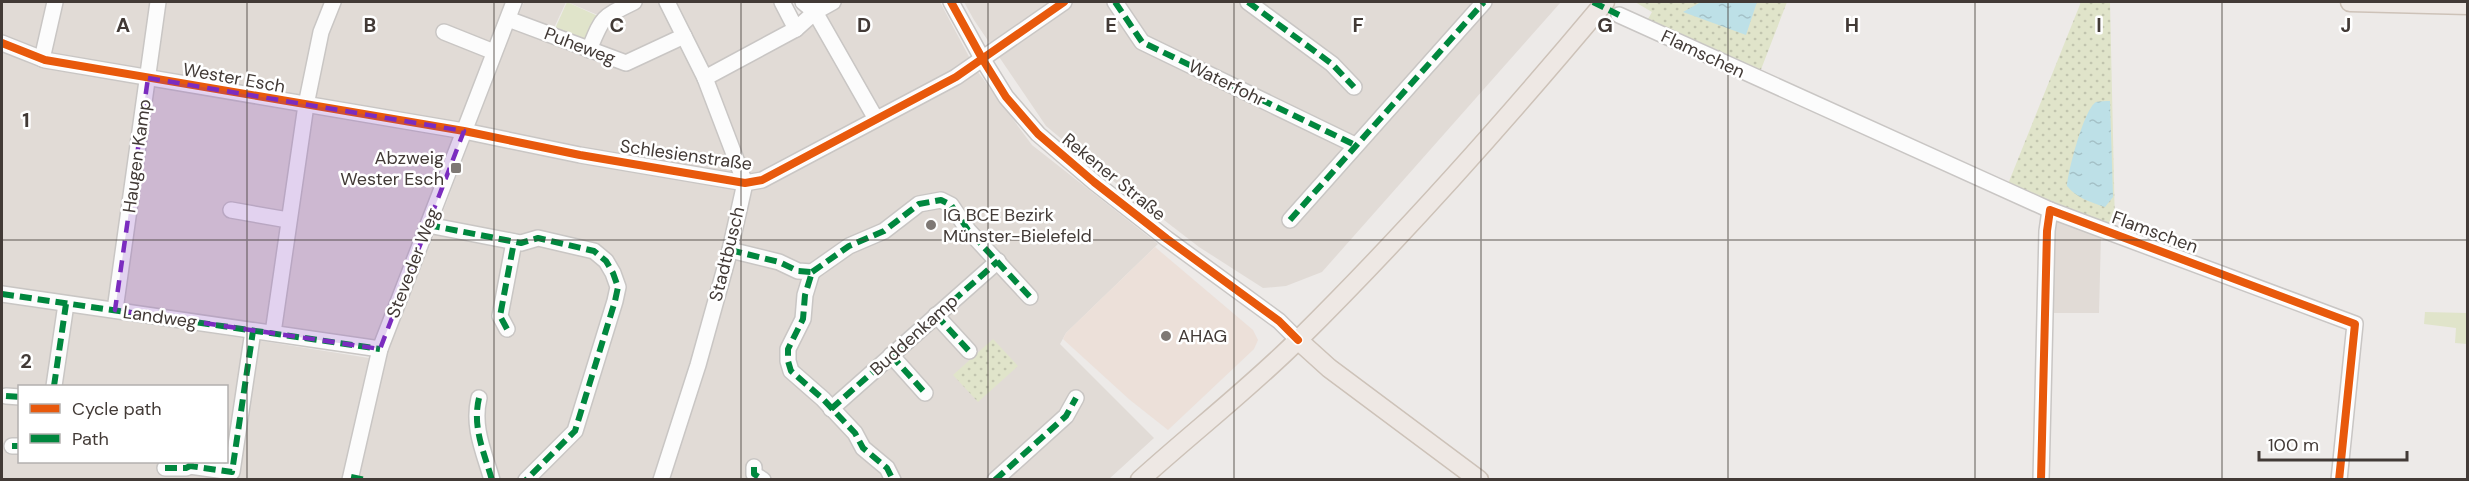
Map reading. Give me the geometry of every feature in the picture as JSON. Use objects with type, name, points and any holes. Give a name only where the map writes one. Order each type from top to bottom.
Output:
[{"type":"main road","points":[[1140,480],[1298,340],[1404,232],[1484,144],[1605,2]]},
{"type":"main road","points":[[2350,2],[2468,5]]},
{"type":"main road","points":[[1298,340],[1329,368],[1477,479]]},
{"type":"street","points":[[42,59],[55,2]]},
{"type":"street","name":"Haugen Kamp","points":[[115,310],[158,2]]},
{"type":"street","points":[[306,105],[321,32],[333,2]]},
{"type":"street","name":"Steveder Weg","points":[[355,479],[380,349],[514,2]]},
{"type":"street","points":[[589,50],[605,16],[634,2]]},
{"type":"street","name":"Stadtbusch","points":[[661,480],[698,365],[730,250],[745,183],[705,78],[667,2]]},
{"type":"street","points":[[782,2],[796,29]]},
{"type":"street","points":[[705,78],[796,29],[809,7],[833,2]]},
{"type":"street","name":"Rekener Straße","points":[[951,2],[1006,97],[1038,134],[1094,182],[1279,321],[1298,340]]},
{"type":"street","name":"Schlesienstraße","points":[[464,131],[580,155],[745,183],[762,180],[956,77],[1064,2]]},
{"type":"street","name":"Waterfohr","points":[[1115,2],[1142,42],[1355,145]]},
{"type":"street","points":[[1248,2],[1324,57],[1354,87]]},
{"type":"street","points":[[1290,220],[1484,2]]},
{"type":"street","points":[[809,7],[876,119]]},
{"type":"street","name":"Flamschen","points":[[1619,15],[2050,210],[2355,324],[2339,480]]},
{"type":"street","name":"Puheweg","points":[[508,19],[626,63],[684,36]]},
{"type":"street","points":[[444,32],[495,52]]},
{"type":"street","name":"Wester Esch","points":[[2,43],[42,59],[464,131]]},
{"type":"street","name":"Wester Esch","points":[[273,333],[306,105]]},
{"type":"street","points":[[893,480],[887,468],[863,448],[855,433],[823,399],[791,371],[788,349],[803,319],[805,296],[812,273],[849,246],[884,231],[919,204],[940,200],[951,205],[968,230],[1030,297]]},
{"type":"street","points":[[231,210],[288,220]]},
{"type":"street","points":[[2041,480],[2047,231],[2050,210]]},
{"type":"street","points":[[428,225],[521,243],[538,238],[594,252],[606,261],[618,287],[575,431],[526,480]]},
{"type":"street","points":[[507,329],[500,316],[514,242]]},
{"type":"street","points":[[730,250],[779,262],[798,271],[812,273]]},
{"type":"street","name":"Buddenkamp","points":[[831,409],[998,261]]},
{"type":"street","name":"Landweg","points":[[2,294],[380,349]]},
{"type":"street","points":[[54,385],[66,304]]},
{"type":"street","points":[[936,315],[969,351]]},
{"type":"street","points":[[165,468],[186,468],[190,464],[232,472],[232,430],[253,331]]},
{"type":"street","points":[[891,355],[925,393]]},
{"type":"street","points":[[479,398],[475,413],[476,427],[492,480]]},
{"type":"street","points":[[995,480],[1066,416],[1076,398]]},
{"type":"highlighted area","points":[[148,78],[464,131],[380,349],[115,310]]},
{"type":"shaded area","points":[[2,2],[505,2],[375,340],[2,287]]},
{"type":"shaded area","points":[[524,2],[566,2],[553,30],[518,17]]},
{"type":"shaded area","points":[[567,2],[775,2],[788,31],[840,2],[940,2],[975,68],[1032,145],[1158,244],[1066,333],[1060,344],[1154,438],[1109,479],[359,480],[383,360],[436,230],[513,27],[588,56],[605,18]]},
{"type":"shaded area","points":[[964,2],[1561,2],[1322,272],[1286,286],[1263,288],[1199,247],[1046,126]]},
{"type":"shaded area","points":[[2059,219],[2101,235],[2099,313],[2051,313],[2053,224]]},
{"type":"shaded area","points":[[1155,247],[1253,330],[1258,340],[1254,349],[1168,430],[1130,400],[1063,339],[1066,333]]},
{"type":"shaded area","points":[[2,300],[369,358],[342,479],[2,480]]},
{"type":"green space","points":[[567,2],[600,17],[589,45],[554,31]]},
{"type":"green space","points":[[1635,2],[1787,2],[1760,72],[1648,19],[1652,12]]},
{"type":"green space","points":[[2081,2],[2110,2],[2115,226],[2008,184]]},
{"type":"green space","points":[[2425,312],[2467,313],[2467,344],[2455,343],[2456,328],[2424,324]]},
{"type":"green space","points":[[993,339],[1018,366],[978,402],[953,375]]},
{"type":"water","points":[[1701,2],[1757,2],[1746,35],[1683,12]]},
{"type":"water","points":[[2110,101],[2113,197],[2105,207],[2079,197],[2067,186],[2073,155],[2091,107],[2096,102]]},
{"type":"marked path","points":[[1115,2],[1142,42],[1355,145]]},
{"type":"marked path","points":[[1248,2],[1332,64],[1354,87]]},
{"type":"marked path","points":[[1290,220],[1484,2]]},
{"type":"marked path","points":[[1593,2],[1619,15]]},
{"type":"marked path","points":[[812,272],[849,246],[884,231],[919,204],[941,200],[951,205],[968,230],[1030,297]]},
{"type":"marked path","points":[[428,225],[521,243],[538,238],[594,251],[606,261],[613,273],[618,287],[615,301],[575,431],[526,480]]},
{"type":"marked path","points":[[507,329],[500,316],[514,242]]},
{"type":"marked path","points":[[730,250],[779,262],[798,271],[812,272],[805,295],[803,319],[788,349],[791,371],[823,399],[855,433],[863,448],[887,468],[893,480]]},
{"type":"marked path","points":[[831,409],[998,261]]},
{"type":"marked path","points":[[2,294],[380,349]]},
{"type":"marked path","points":[[54,385],[66,304]]},
{"type":"marked path","points":[[936,315],[969,351]]},
{"type":"marked path","points":[[191,463],[190,466],[232,472],[253,331]]},
{"type":"marked path","points":[[891,355],[925,393]]},
{"type":"marked path","points":[[6,396],[18,397]]},
{"type":"marked path","points":[[479,398],[478,429],[492,480]]},
{"type":"marked path","points":[[995,480],[1066,416],[1076,398]]},
{"type":"marked path","points":[[12,446],[18,446]]},
{"type":"marked path","points":[[165,468],[190,466]]},
{"type":"marked path","points":[[754,467],[754,474],[763,480]]},
{"type":"marked path","points":[[351,477],[365,480]]},
{"type":"cycle path","points":[[951,2],[1006,97],[1038,134],[1094,182],[1167,239],[1279,321],[1298,340]]},
{"type":"cycle path","points":[[2,43],[45,60],[464,131],[580,155],[745,183],[762,180],[956,77],[1064,2]]},
{"type":"cycle path","points":[[2041,480],[2047,231],[2050,210],[2355,324],[2339,480]]},
{"type":"place","name":"Abzweig Wester Esch","points":[[456,168]]},
{"type":"place","name":"IG BCE Bezirk Münster-Bielefeld","points":[[931,225]]},
{"type":"place","name":"AHAG","points":[[1166,336]]}]
